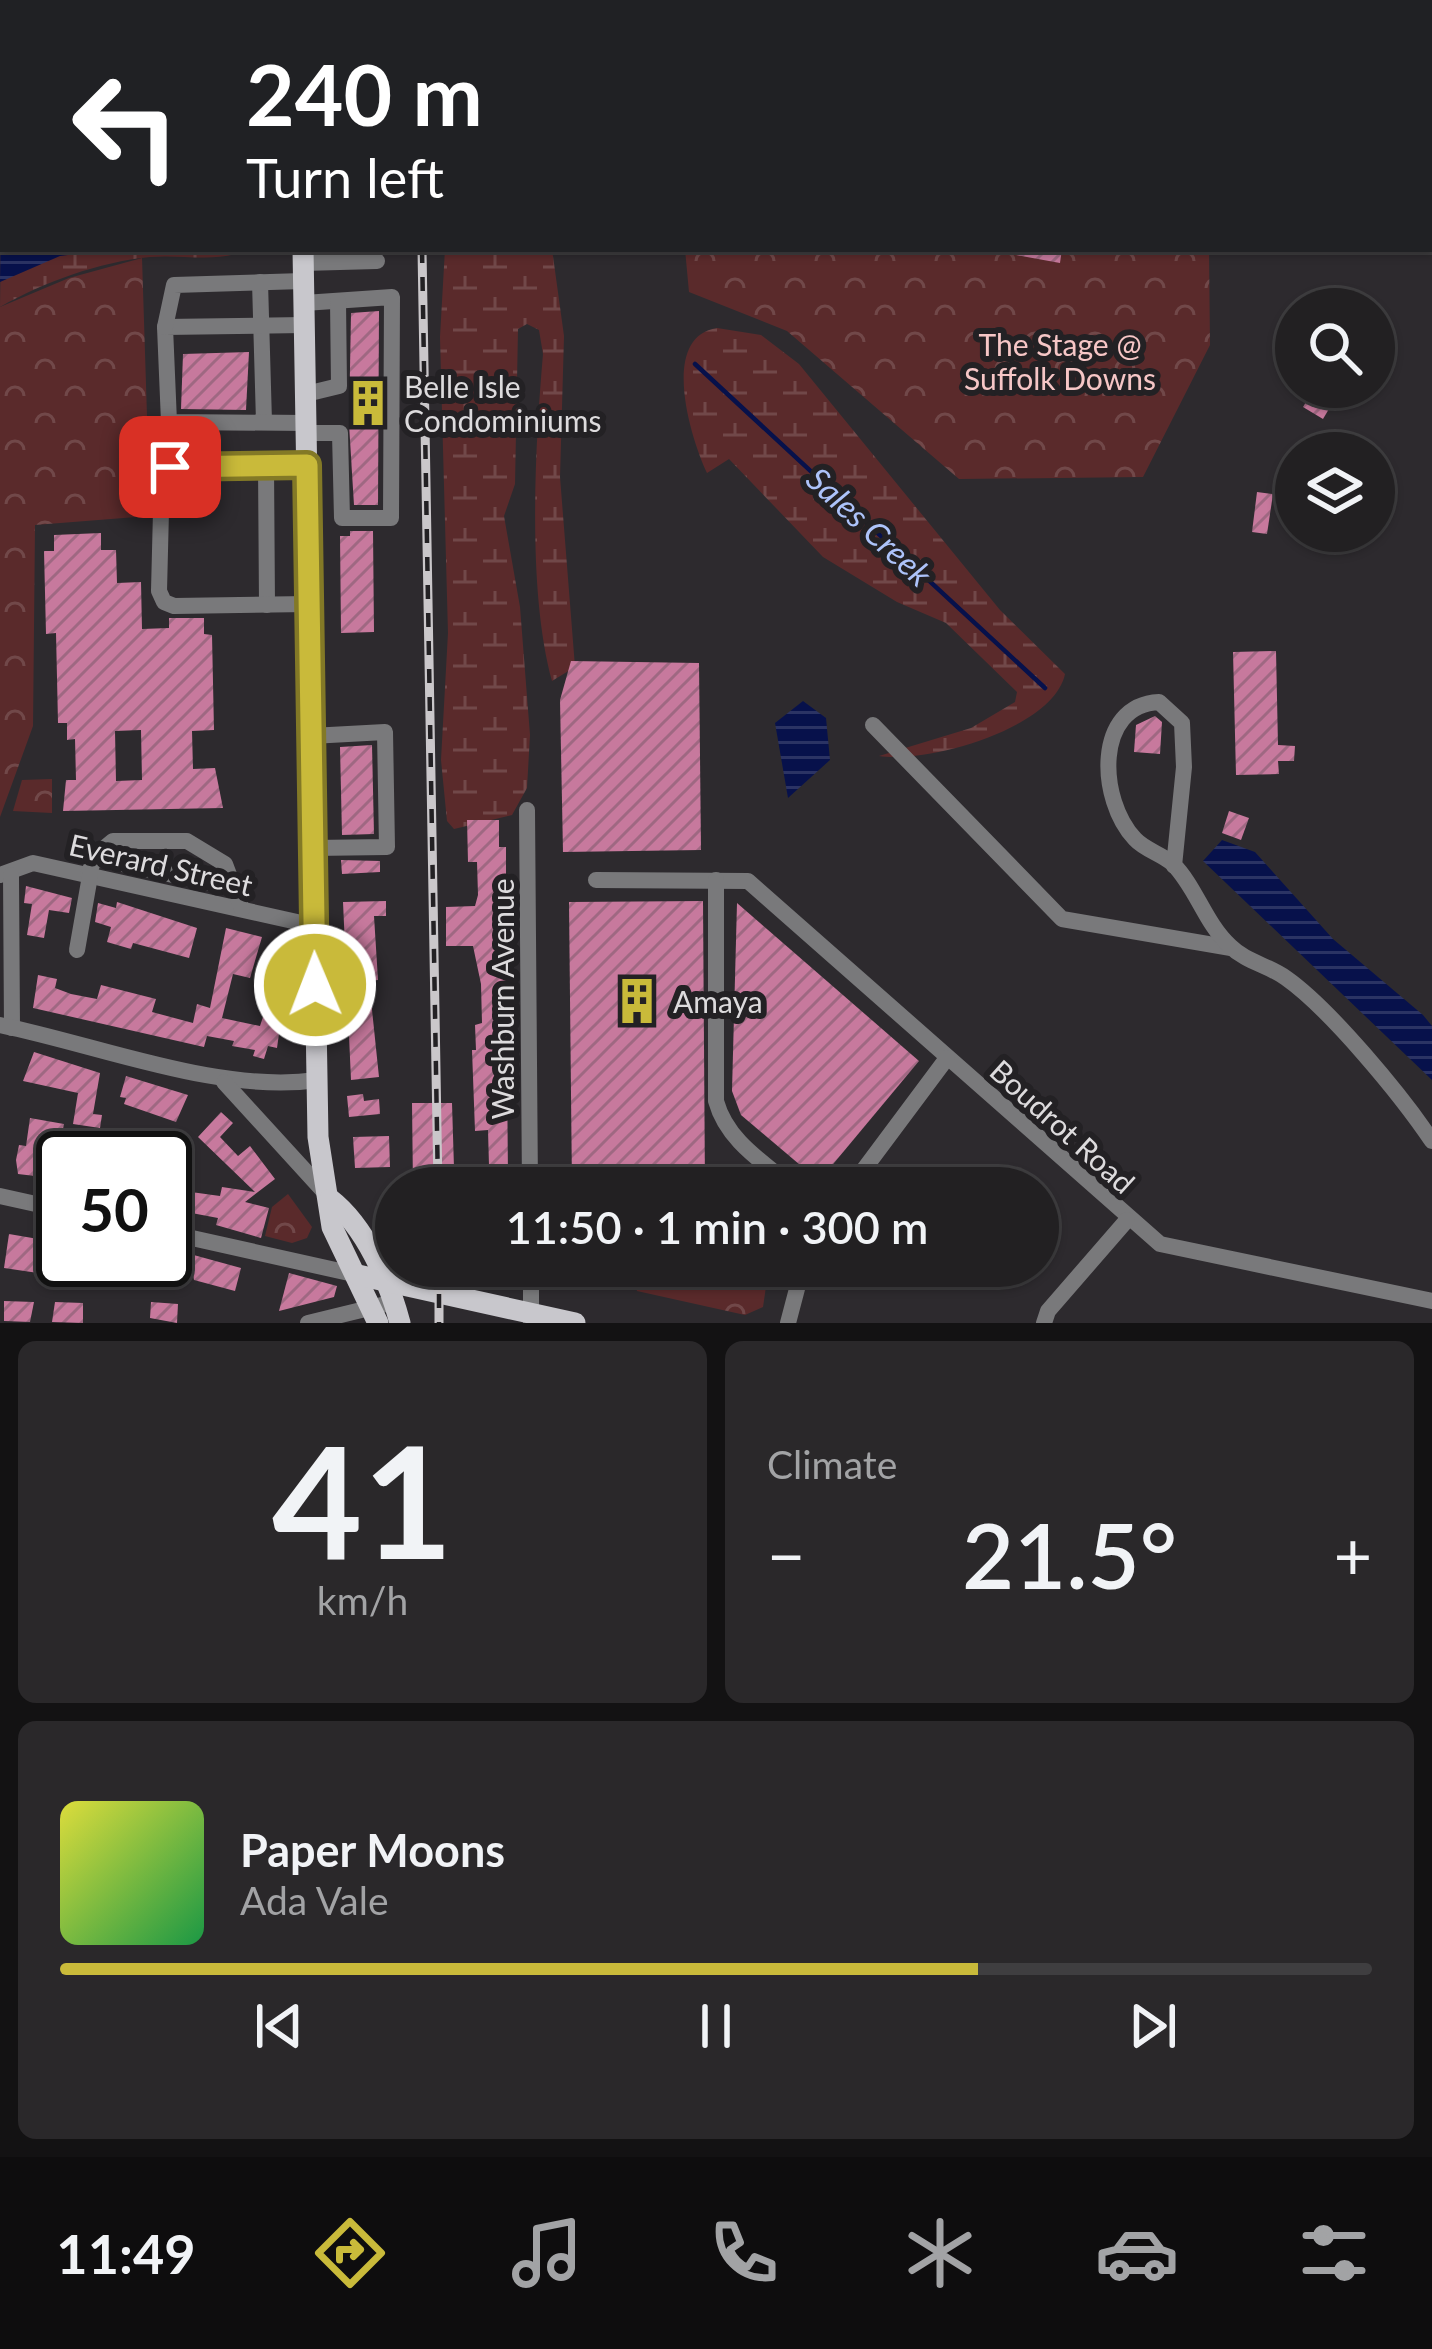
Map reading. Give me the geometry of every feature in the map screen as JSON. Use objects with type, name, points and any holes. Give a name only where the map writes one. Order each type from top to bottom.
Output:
[{"type":"main road","points":[[303,284],[319,1155],[332,1227],[358,1275],[386,1307],[575,1323]]},
{"type":"main road","points":[[330,1198],[350,1218],[386,1307]]},
{"type":"street","points":[[303,284],[338,301],[392,297],[391,518],[342,518],[340,433],[264,422],[169,422],[165,327],[174,285],[303,284],[377,262]]},
{"type":"street","points":[[260,282],[264,422]]},
{"type":"street","points":[[165,327],[261,326],[303,284]]},
{"type":"street","points":[[306,394],[339,386],[338,301]]},
{"type":"street","points":[[266,465],[268,604]]},
{"type":"street","points":[[307,465],[170,467],[158,482],[164,602],[309,604]]},
{"type":"street","points":[[1174,866],[1184,767],[1182,723],[1159,702],[1136,703],[1120,716],[1112,735],[1115,806],[1135,839],[1174,866],[1232,949]]},
{"type":"street","points":[[873,725],[1062,919],[1232,949],[1285,977],[1403,1098],[1432,1141]]},
{"type":"street","points":[[311,736],[385,732],[387,847],[313,848]]},
{"type":"street","name":"Washburn Avenue","points":[[527,810],[530,1167]]},
{"type":"street","points":[[77,950],[91,870],[103,847],[129,837],[188,842],[217,855],[238,889],[242,910]]},
{"type":"street","name":"Everard Street","points":[[6,875],[33,863],[91,870],[314,926]]},
{"type":"street","points":[[91,870],[238,889]]},
{"type":"street","points":[[6,875],[6,1027],[185,1067],[224,1082],[317,1080]]},
{"type":"street","points":[[596,880],[716,880],[716,1101],[734,1138],[769,1167]]},
{"type":"street","name":"Boudrot Road","points":[[716,880],[748,881],[1127,1220],[1160,1244],[1432,1301]]},
{"type":"street","points":[[866,1167],[947,1058]]},
{"type":"street","points":[[224,1082],[330,1198]]},
{"type":"street","points":[[0,1196],[36,1204]]},
{"type":"street","points":[[1044,1323],[1048,1311],[1127,1220]]},
{"type":"street","points":[[192,1238],[358,1275]]},
{"type":"street","points":[[531,1287],[531,1318]]},
{"type":"street","points":[[788,1323],[797,1287]]},
{"type":"street","points":[[308,1323],[386,1307]]},
{"type":"green space","points":[[1,252],[239,252],[111,263],[35,289],[0,307]]},
{"type":"green space","points":[[445,252],[552,252],[564,336],[560,477],[575,667],[552,681],[544,645],[535,518],[543,354],[539,330],[527,324],[518,329],[515,484],[504,516],[520,607],[530,735],[527,788],[512,815],[454,829],[447,821],[441,760],[448,633],[440,337]]},
{"type":"green space","name":"The Stage @ Suffolk Downs","points":[[685,252],[1209,252],[1210,345],[1143,477],[959,479],[787,331],[689,292]]},
{"type":"green space","points":[[142,258],[148,448],[136,448],[136,517],[35,525],[33,726],[0,817],[0,307],[69,278]]},
{"type":"green space","points":[[717,328],[761,335],[799,364],[1000,610],[1065,674],[1056,693],[1038,711],[1014,726],[956,748],[879,756],[971,728],[1015,702],[1017,692],[946,623],[897,602],[823,557],[729,459],[707,473],[688,415],[684,369],[699,335]]},
{"type":"green space","points":[[52,779],[52,813],[13,811],[22,780]]},
{"type":"green space","points":[[288,1194],[312,1227],[307,1238],[292,1243],[265,1236],[272,1207]]},
{"type":"green space","points":[[636,1287],[766,1287],[763,1307],[745,1315],[637,1291]]},
{"type":"shaded area","points":[[0,252],[92,252],[60,256],[0,282]]},
{"type":"shaded area","points":[[803,701],[826,718],[830,760],[788,798],[775,723]]},
{"type":"shaded area","points":[[1222,840],[1255,852],[1333,939],[1423,1015],[1432,1026],[1432,1080],[1203,861]]},
{"type":"building","points":[[1016,252],[1062,252],[1060,263]]},
{"type":"building","name":"Belle Isle Condominiums","points":[[379,311],[378,505],[354,505],[349,424],[351,313]]},
{"type":"building","points":[[249,352],[246,410],[181,409],[183,354]]},
{"type":"building","points":[[1305,408],[1330,408],[1323,419]]},
{"type":"building","points":[[1257,492],[1273,494],[1267,534],[1252,532]]},
{"type":"building","points":[[350,531],[373,531],[374,632],[341,633],[340,536],[350,536]]},
{"type":"building","points":[[101,533],[101,550],[116,550],[117,583],[141,582],[142,629],[169,628],[169,618],[204,618],[204,634],[212,635],[214,730],[192,731],[193,769],[215,768],[223,808],[63,811],[66,780],[76,780],[75,739],[67,740],[67,723],[58,723],[56,633],[46,634],[44,551],[54,551],[54,535]],"holes":[[[141,730],[142,780],[116,781],[115,731]]]},
{"type":"building","points":[[1276,651],[1278,745],[1295,746],[1294,761],[1278,761],[1279,774],[1236,775],[1233,652]]},
{"type":"building","points":[[571,661],[699,663],[701,850],[563,852],[560,700]]},
{"type":"building","points":[[1155,716],[1162,722],[1160,754],[1134,752],[1136,725]]},
{"type":"building","points":[[372,745],[374,834],[342,835],[340,747]]},
{"type":"building","points":[[1229,811],[1249,818],[1241,840],[1222,833]]},
{"type":"building","points":[[467,820],[499,820],[499,847],[506,847],[506,907],[500,907],[506,959],[508,1167],[472,1167],[489,1166],[488,1130],[475,1131],[472,1050],[476,1050],[475,1025],[482,1023],[481,984],[473,946],[446,946],[446,907],[475,906],[478,895],[477,862],[468,862]]},
{"type":"building","points":[[341,860],[380,861],[380,872],[342,874]]},
{"type":"building","points":[[26,886],[72,898],[69,913],[49,910],[44,938],[27,935],[32,904],[24,903]]},
{"type":"building","points":[[386,901],[386,916],[374,916],[378,980],[369,981],[379,1077],[351,1080],[343,902]]},
{"type":"building","name":"Amaya","points":[[703,901],[705,1167],[572,1167],[569,902]]},
{"type":"building","points":[[117,902],[197,928],[189,958],[133,943],[131,949],[107,942],[111,927],[95,922],[98,903],[116,908]]},
{"type":"building","points":[[737,903],[919,1061],[831,1167],[802,1167],[741,1115],[732,1091]]},
{"type":"building","points":[[226,928],[262,937],[250,978],[233,974],[222,1018],[260,1026],[268,1002],[283,1006],[277,1048],[268,1046],[264,1059],[253,1056],[255,1050],[232,1046],[234,1041],[207,1036],[204,1047],[33,1008],[38,975],[57,979],[55,988],[71,994],[97,999],[101,985],[156,999],[152,1012],[193,1023],[197,1004],[210,1008]]},
{"type":"building","points":[[34,1052],[100,1073],[93,1114],[102,1115],[100,1128],[73,1124],[78,1093],[23,1081]]},
{"type":"building","points":[[126,1076],[188,1095],[176,1122],[124,1104],[126,1098],[120,1097]]},
{"type":"building","points":[[363,1094],[364,1101],[379,1099],[380,1114],[349,1117],[347,1096]]},
{"type":"building","points":[[412,1103],[452,1103],[454,1167],[413,1167]]},
{"type":"building","points":[[221,1112],[233,1123],[220,1137],[238,1156],[250,1146],[275,1179],[245,1202],[269,1208],[261,1238],[216,1225],[218,1218],[192,1213],[192,1192],[220,1196],[222,1187],[255,1192],[198,1137]]},
{"type":"building","points":[[30,1118],[64,1124],[63,1131],[36,1131],[35,1176],[18,1174],[19,1145],[26,1146]]},
{"type":"building","points":[[389,1136],[390,1167],[355,1168],[353,1137]]},
{"type":"building","points":[[9,1234],[36,1239],[36,1273],[4,1268]]},
{"type":"building","points":[[192,1255],[241,1268],[235,1291],[194,1280]]},
{"type":"building","points":[[289,1273],[337,1286],[334,1297],[279,1311]]},
{"type":"building","points":[[4,1301],[34,1302],[30,1322],[4,1321]]},
{"type":"building","points":[[55,1302],[83,1303],[83,1323],[52,1322]]},
{"type":"building","points":[[151,1302],[178,1304],[177,1323],[150,1318]]},
{"type":"waterway","name":"Sales Creek","points":[[695,364],[1045,688]]},
{"type":"railway","points":[[422,252],[438,1167]]},
{"type":"railway","points":[[439,1287],[439,1323]]},
{"type":"place","name":"Belle Isle Condominiums","points":[[368,403]]},
{"type":"place","name":"Amaya","points":[[637,1001]]},
{"type":"route","points":[[170,467],[307,465],[315,985]]}]
